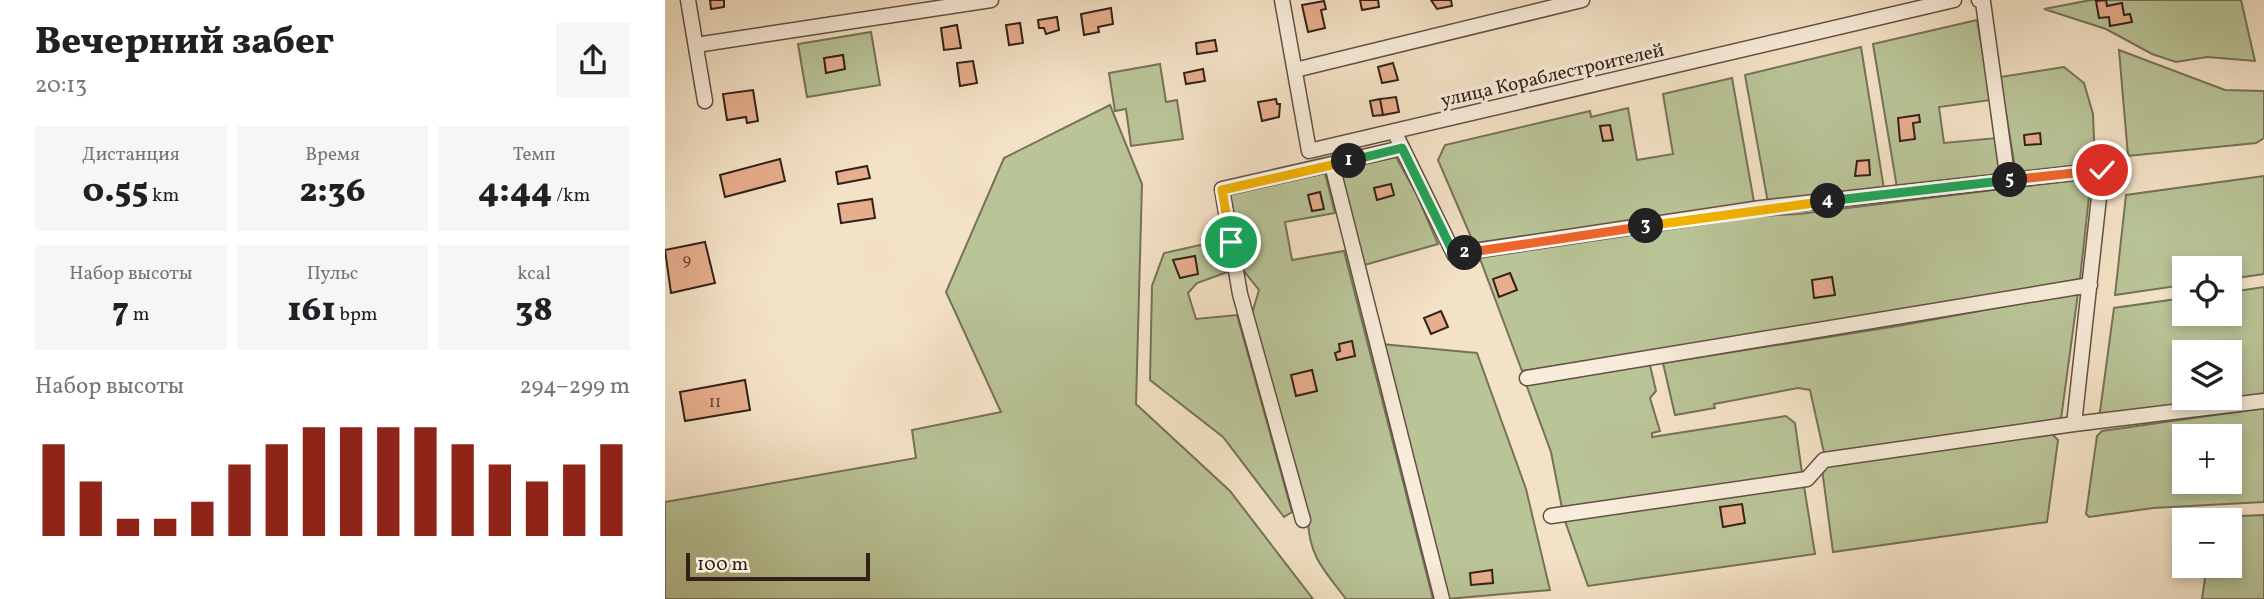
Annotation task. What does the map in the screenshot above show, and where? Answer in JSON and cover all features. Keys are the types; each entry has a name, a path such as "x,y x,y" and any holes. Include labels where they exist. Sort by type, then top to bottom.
{"street":[{"path":"688,0 705,101"},
{"path":"696,45 991,0"},
{"name":"улица Кораблестроителей","path":"1282,0 1309,151 1954,0"},
{"path":"1295,69 1582,0"},
{"path":"1979,0 1983,2 2006,167"},
{"path":"1394,131 1454,254 1761,208 2102,170 2074,424"},
{"path":"1303,520 1240,294 1222,190 1402,148"},
{"path":"1332,165 1442,599"},
{"path":"1527,378 2090,285"},
{"path":"1551,516 1807,479 1824,460 2074,424 2264,401"}],"green space":[{"path":"2091,0 2241,0 2255,61 2207,57 2176,62 2152,54 2106,29 2044,9"},
{"path":"1977,20 1991,100 1939,107 1944,143 1997,138 2003,175 1897,188 1873,44"},
{"path":"871,32 880,85 807,97 798,44"},
{"path":"1861,47 1884,189 1768,203 1745,75"},
{"path":"2119,50 2225,90 2264,91 2264,138 2256,143 2128,156"},
{"path":"1160,64 1166,102 1177,100 1183,139 1131,146 1126,109 1115,111 1109,73"},
{"path":"2064,67 2084,83 2093,114 2095,164 2016,174 2000,77"},
{"path":"1732,78 1754,202 1474,244 1438,160 1445,145 1590,111 1591,117 1628,108 1637,160 1673,154 1663,94"},
{"path":"1110,105 1142,184 1136,404 1230,491 1313,599 665,599 665,502 916,458 912,430 1001,412 946,292 1004,158"},
{"path":"1396,157 1417,195 1438,244 1361,266 1337,170"},
{"path":"1325,173 1335,213 1285,222 1292,260 1344,251 1433,599 1346,599 1325,571 1311,544 1308,520 1251,317 1259,290 1243,270 1227,195"},
{"path":"2264,176 2264,274 2242,277 2242,256 2172,256 2172,287 2115,295 2126,195"},
{"path":"2091,178 2080,279 1923,308 1522,371 1479,256 1742,217 1799,214"},
{"path":"1223,240 1230,271 1197,283 1188,293 1196,319 1237,315 1292,512 1284,517 1223,437 1150,380 1152,286 1164,253"},
{"path":"2264,287 2264,395 2242,398 2242,340 2172,340 2172,408 2099,419 2114,308 2172,300 2172,326 2242,326 2242,290"},
{"path":"2078,293 2061,419 1824,453 1810,390 1798,388 1714,404 1715,408 1675,415 1663,363 1898,326"},
{"path":"1381,344 1477,353 1526,489 1550,590 1447,599"},
{"path":"1650,365 1656,391 1650,398 1660,431 1652,433 1652,437 1786,416 1795,423 1802,473 1562,508 1551,452 1526,384"},
{"path":"2264,408 2264,502 2153,508 2089,517 2086,514 2097,436 2102,431"},
{"path":"2051,433 2058,440 2047,522 1833,552 1822,469 1825,465"},
{"path":"1804,486 1815,554 1588,586 1565,521"},
{"path":"2264,515 2264,599 2202,599 2205,578 2242,578 2242,516"}],"building":[{"path":"710,0 724,0 724,7 711,9"},
{"path":"1360,0 1378,0 1379,7 1362,10"},
{"path":"1431,0 1451,0 1452,6 1437,9"},
{"path":"2106,0 2107,6 2122,3 2124,15 2130,14 2132,22 2110,26 2109,17 2099,18 2096,1"},
{"path":"1324,1 1326,9 1321,10 1325,28 1308,32 1302,5"},
{"path":"1111,8 1113,24 1098,27 1099,32 1084,35 1081,14"},
{"path":"1057,17 1059,30 1046,34 1044,28 1039,28 1038,20"},
{"path":"1020,23 1023,43 1009,45 1006,25"},
{"path":"957,25 961,48 944,50 941,28"},
{"path":"1215,40 1217,51 1197,54 1196,43"},
{"path":"843,55 845,69 826,73 824,58"},
{"path":"973,61 977,83 960,86 957,63"},
{"path":"1393,63 1398,80 1382,83 1378,67"},
{"path":"1203,69 1205,81 1186,84 1184,73"},
{"path":"753,90 758,121 747,123 746,117 727,120 723,94"},
{"path":"1396,97 1399,112 1383,115 1380,99"},
{"path":"1276,99 1277,104 1280,104 1279,117 1262,121 1258,102"},
{"path":"1380,99 1383,115 1373,116 1370,101"},
{"path":"1919,115 1920,122 1913,123 1915,139 1900,141 1898,118"},
{"path":"1610,125 1613,140 1603,141 1600,126"},
{"path":"2040,133 2041,144 2025,145 2024,135"},
{"path":"780,159 785,181 725,197 720,175"},
{"path":"1869,160 1870,175 1855,176 1857,161"},
{"path":"867,166 870,178 838,184 836,172"},
{"path":"1391,184 1394,195 1377,200 1374,188"},
{"path":"1320,192 1324,209 1312,211 1308,195"},
{"path":"872,199 875,218 841,223 838,204"},
{"path":"705,242 715,283 671,293 665,250"},
{"path":"1195,256 1198,274 1180,278 1173,260"},
{"path":"1510,273 1517,290 1499,297 1493,279"},
{"path":"1832,277 1835,295 1814,298 1812,280"},
{"path":"1441,311 1448,327 1431,334 1424,318"},
{"path":"1352,341 1355,356 1337,360 1335,353 1340,351 1339,344"},
{"path":"1312,370 1317,391 1296,396 1291,375"},
{"path":"745,380 750,410 685,421 680,392"},
{"path":"1742,504 1745,523 1723,527 1720,507"},
{"path":"1492,570 1493,583 1471,585 1470,573"}],"route":[{"path":"1231,242 1222,190 1402,148 1454,254 1761,208 2102,170"}]}
